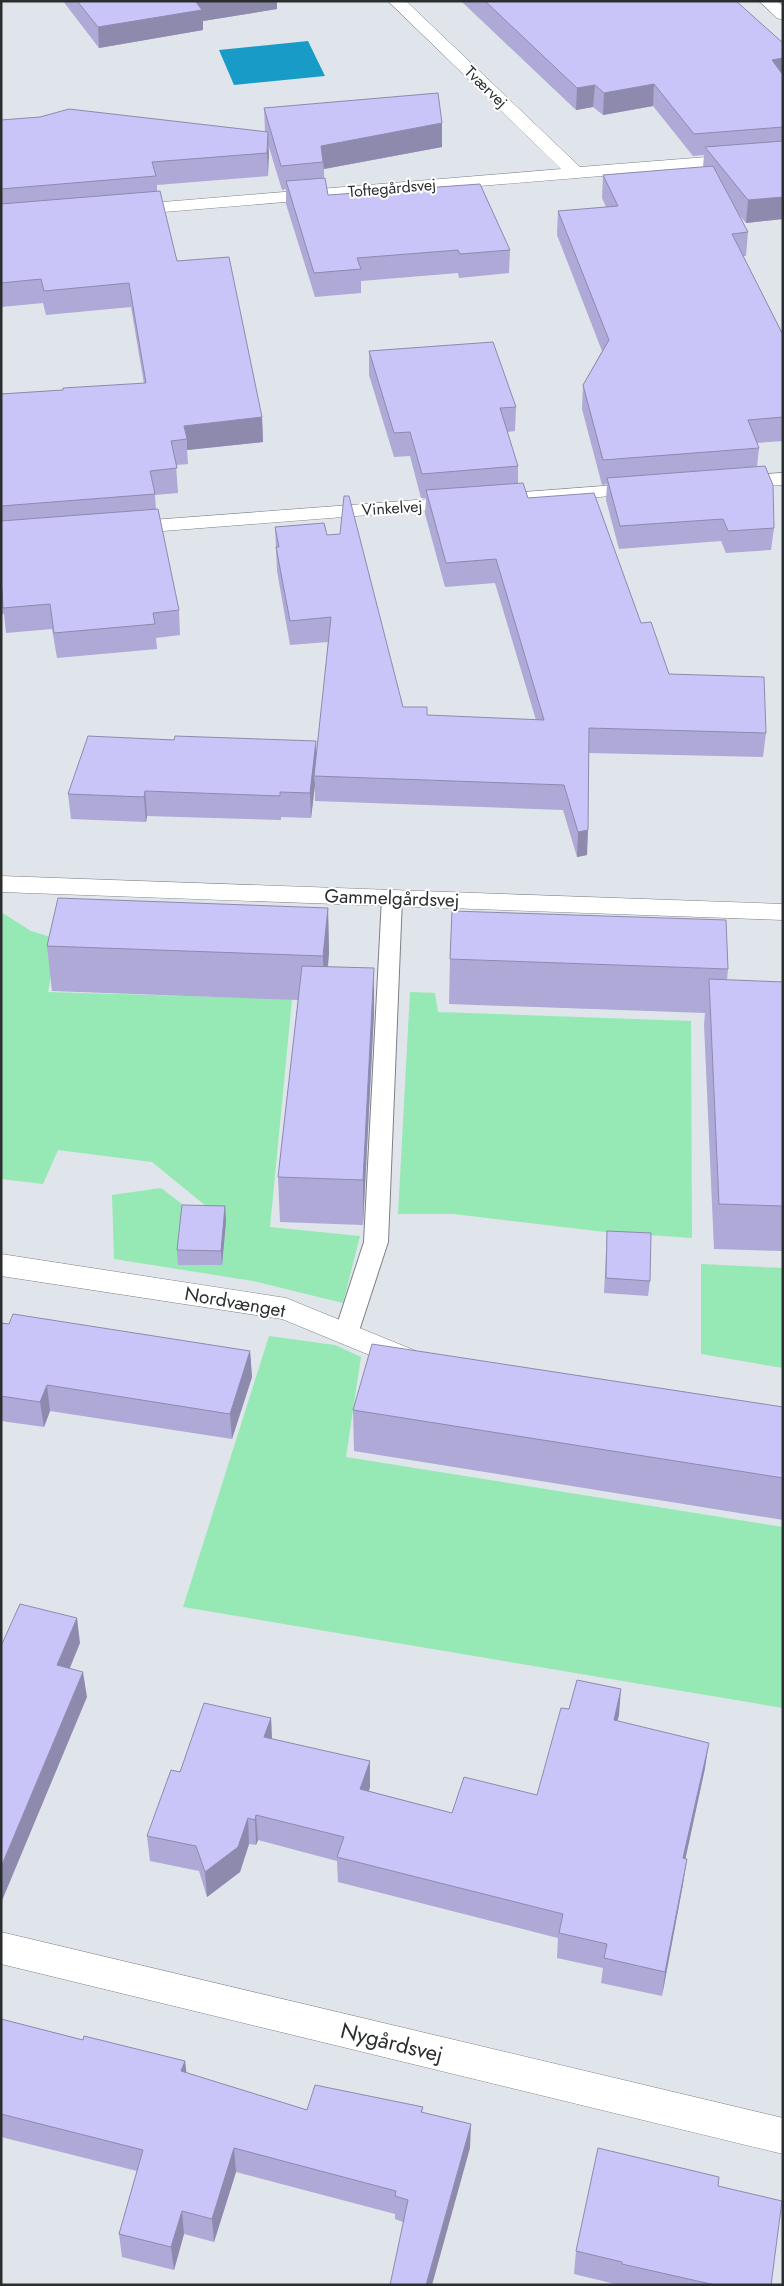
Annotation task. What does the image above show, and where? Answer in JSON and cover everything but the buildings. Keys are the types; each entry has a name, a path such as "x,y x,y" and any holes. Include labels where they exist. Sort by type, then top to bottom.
{"street":[{"name":"Tværvej","path":"396,1 576,173"},
{"path":"767,1 783,15"},
{"name":"Toftegårdsvej","path":"110,211 783,156"},
{"path":"710,484 783,478"},
{"name":"Vinkelvej","path":"108,530 661,488"},
{"name":"Gammelgårdsvej","path":"1,884 783,912"},
{"name":"Nordvænget","path":"1,1265 286,1309 432,1370"},
{"name":"Nygårdsvej","path":"1,1948 783,2136"}],"lane":[{"path":"346,1334 376,1242 392,898"}],"green space":[{"path":"1,912 31,931 51,937 57,944 48,992 292,999 270,1227 360,1236 343,1303 253,1281 114,1259 112,1195 161,1188 190,1210 206,1206 152,1162 58,1150 43,1184 1,1179"},
{"path":"410,992 435,993 438,1012 691,1021 692,1238 605,1232 453,1214 398,1214"},
{"path":"701,1264 783,1268 783,1368 701,1354"},
{"path":"269,1336 335,1345 361,1357 346,1457 783,1527 783,1708 183,1607"}],"water":[{"path":"308,41 325,76 234,85 219,50"}]}
